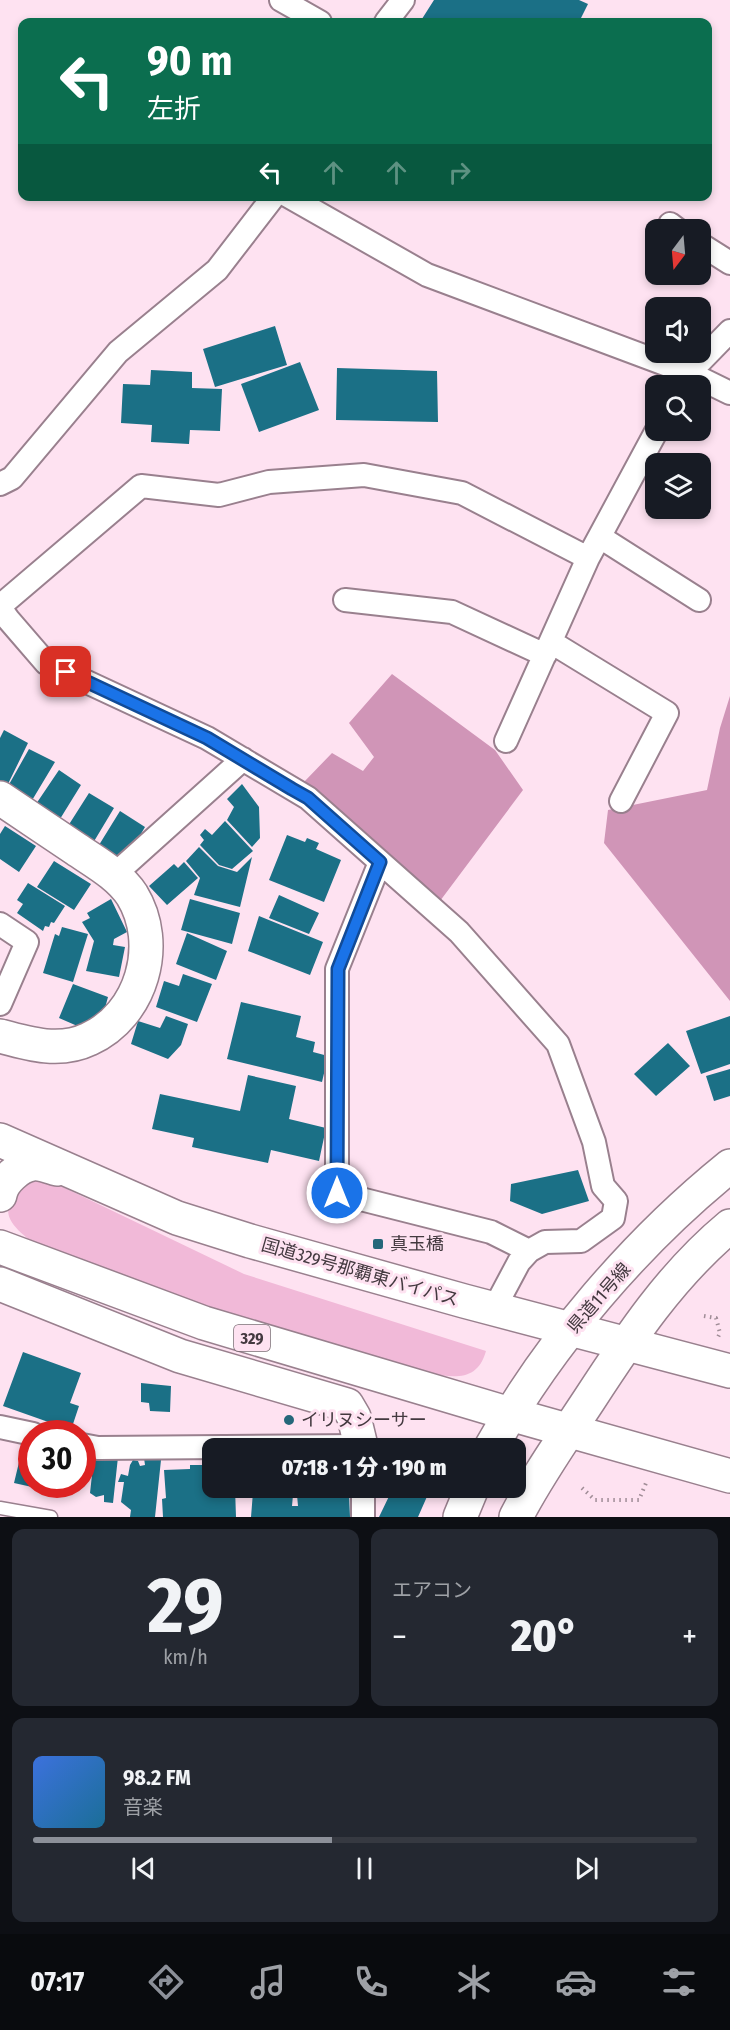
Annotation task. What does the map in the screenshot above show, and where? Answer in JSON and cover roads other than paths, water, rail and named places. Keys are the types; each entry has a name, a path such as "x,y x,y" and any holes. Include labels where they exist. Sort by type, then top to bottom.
{"main road":[{"path":"0,798 114,875 130,893 142,913 146,960 129,1006 112,1023 89,1039 65,1046 39,1047 0,1036"},
{"name":"国道329号那覇東バイパス","path":"0,1140 177,1218 250,1241 494,1309 730,1371"},
{"path":"0,1195 13,1173 34,1164 75,1173"},
{"name":"県道11号線","path":"496,1438 510,1414 571,1329 604,1288 679,1211 730,1166"},
{"path":"0,1216 4,1231 31,1260"},
{"path":"516,1517 568,1431 655,1302 680,1272 730,1226"},
{"name":"329","path":"0,1247 204,1323 568,1431 730,1476"},
{"path":"0,1284 180,1356 347,1405 354,1417 359,1438"},
{"path":"460,1517 468,1498"}],"street":[{"path":"282,0 313,18"},
{"path":"0,484 12,478 118,352 217,270 270,201"},
{"path":"297,201 427,275 675,375"},
{"path":"711,251 730,263"},
{"path":"689,375 730,331"},
{"path":"711,387 730,393"},
{"path":"506,741 588,558 651,441"},
{"path":"494,1309 519,1262 528,1251 545,1242 581,1241 613,1218 616,1201 603,1186 594,1142 558,1044 459,932 308,798 207,738 46,663 8,619 0,606 141,486 219,495 269,482 364,475 462,493 588,558"},
{"path":"600,537 699,600"},
{"path":"345,600 452,612 548,648 667,713 621,801"},
{"path":"114,875 243,759"},
{"path":"380,862 338,969 337,1193 491,1232 528,1251"},
{"path":"0,924 27,942 0,1004"},
{"path":"0,1427 18,1431"},
{"path":"96,1448 202,1449"},
{"path":"363,1498 363,1517"}],"lane":[{"path":"0,1508 51,1517"}],"place":[{"name":"真玉橋","path":"378,1244"},
{"name":"イリヌシーサー","path":"289,1420"}]}
